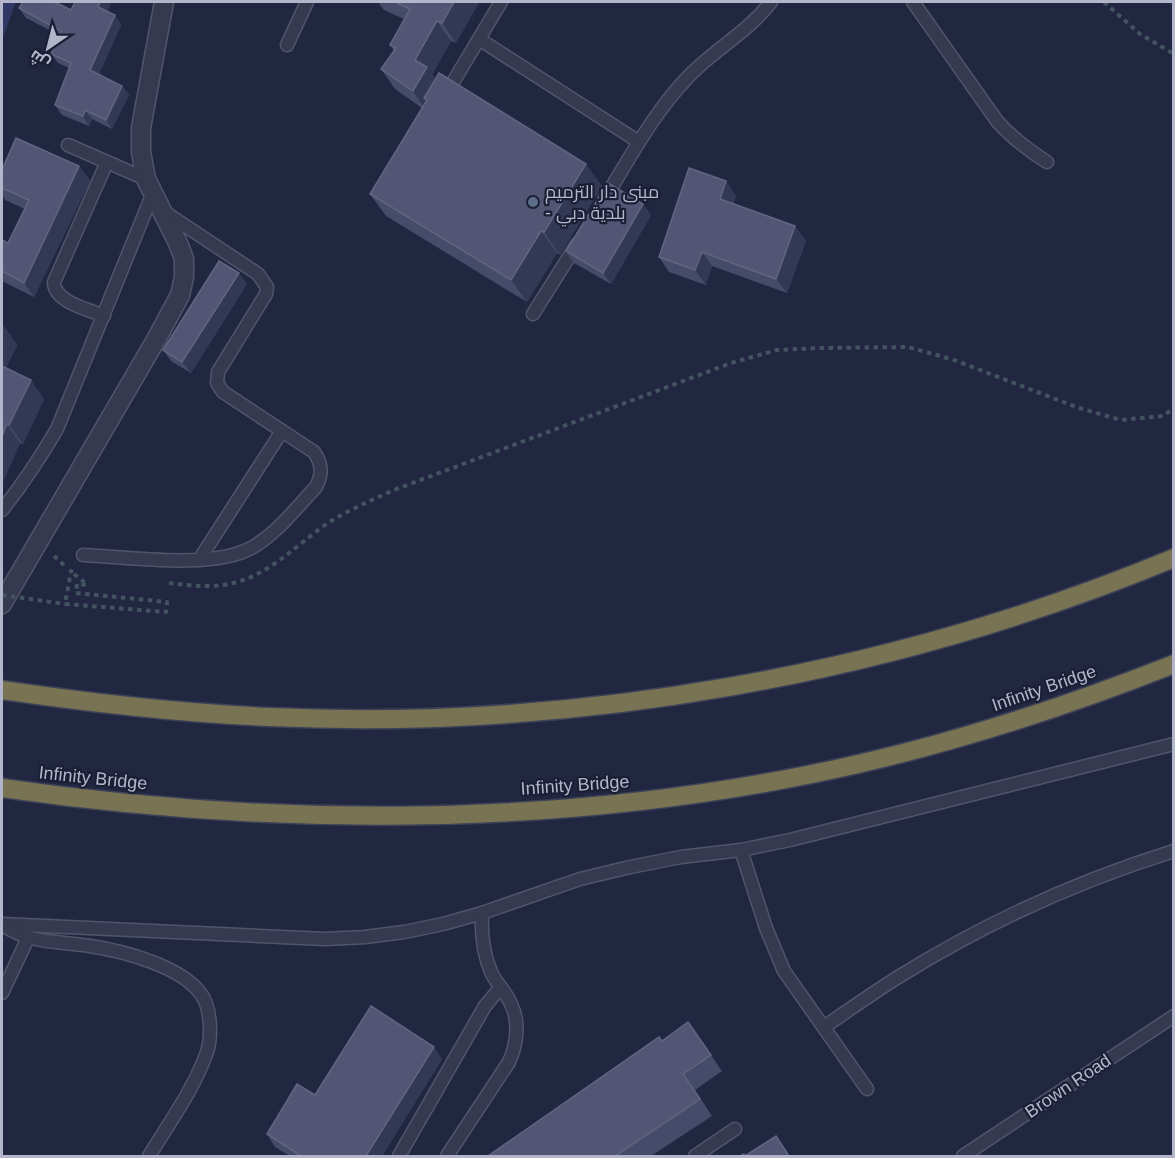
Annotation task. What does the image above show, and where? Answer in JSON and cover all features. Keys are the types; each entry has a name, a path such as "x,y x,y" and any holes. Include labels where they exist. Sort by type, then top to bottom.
{"highway":[{"path":"2,690 90,703 170,711 364,719 444,717 547,710 638,700 728,687 818,669 950,635 1081,594 1171,559"},
{"name":"Infinity Bridge","path":"2,788 156,806 252,813 445,814 542,810 638,802 786,779 891,756 984,731 1055,708 1173,664"}],"street":[{"path":"2,604 180,295 184,277 184,259 153,194 141,152 141,128 164,2"}],"lane":[{"path":"287,45 307,2"},
{"path":"440,105 501,2"},
{"path":"596,213 672,93 692,73 752,25 771,2"},
{"path":"914,2 997,121 1010,136 1047,162"},
{"path":"479,39 639,142"},
{"path":"68,145 107,162 153,194 264,280 267,287 266,294 218,372 217,383 222,392 314,452 320,460 322,469 316,487 276,530 250,549 216,559 199,560 83,555"},
{"path":"104,316 59,296 54,282 107,162"},
{"path":"2,510 26,478 57,429 153,194"},
{"path":"533,314 583,233"},
{"path":"199,560 282,430"},
{"path":"2,924 325,939 404,932 482,913 580,879 681,857 741,850 842,828 1173,744"},
{"path":"741,850 776,955 784,971 867,1089"},
{"path":"824,1027 900,976 967,938 1065,890 1128,865 1173,851"},
{"path":"447,1156 503,1072 514,1051 517,1035 516,1018 511,1003 491,972 485,954 481,932 482,913"},
{"path":"2,924 28,938 92,946 138,957 178,974 202,995 210,1021 207,1050 195,1080 149,1156"},
{"path":"2,993 28,938"},
{"path":"399,1156 485,1006 500,988"},
{"name":"Brown Road","path":"963,1156 1173,1016"},
{"path":"695,1156 735,1129"}],"path":[{"path":"1104,2 1140,34 1173,54"},
{"path":"160,582 219,586 243,580 266,569 332,521 394,490 731,363 777,350 908,347 954,360 1079,408 1121,420 1163,416 1173,408"},
{"path":"65,604 71,572 82,573"},
{"path":"2,595 65,604 166,612 167,602 76,593 77,584 88,585"}],"water":[{"path":"2,2 16,2 2,40"}],"building":[{"path":"23,2 55,2 71,10 75,2 100,2 98,7 115,15 90,70 122,86 106,120 85,110 83,116 55,105 71,63 51,54 61,31 19,8"},
{"path":"395,2 454,2 442,23 437,21 415,60 427,67 413,91 381,69 396,48 390,45 410,9"},
{"path":"439,73 586,164 511,280 370,194 427,100 424,98"},
{"path":"16,138 79,166 24,283 2,271 2,240 8,243 29,200 2,188 2,170"},
{"path":"689,168 726,181 720,199 795,226 776,279 702,252 695,270 659,257"},
{"path":"608,183 643,204 603,273 566,251"},
{"path":"219,261 239,273 182,362 163,350"},
{"path":"2,366 31,380 2,436"},
{"path":"371,1006 434,1047 366,1156 301,1156 267,1134 297,1084 315,1095"},
{"path":"688,1022 711,1055 683,1074 700,1099 615,1156 488,1156 659,1037 662,1041"},
{"path":"776,1136 789,1156 745,1156"}],"place":[{"name":"مبنى دار الترميم - بلدية دبي","path":"533,202"}]}
